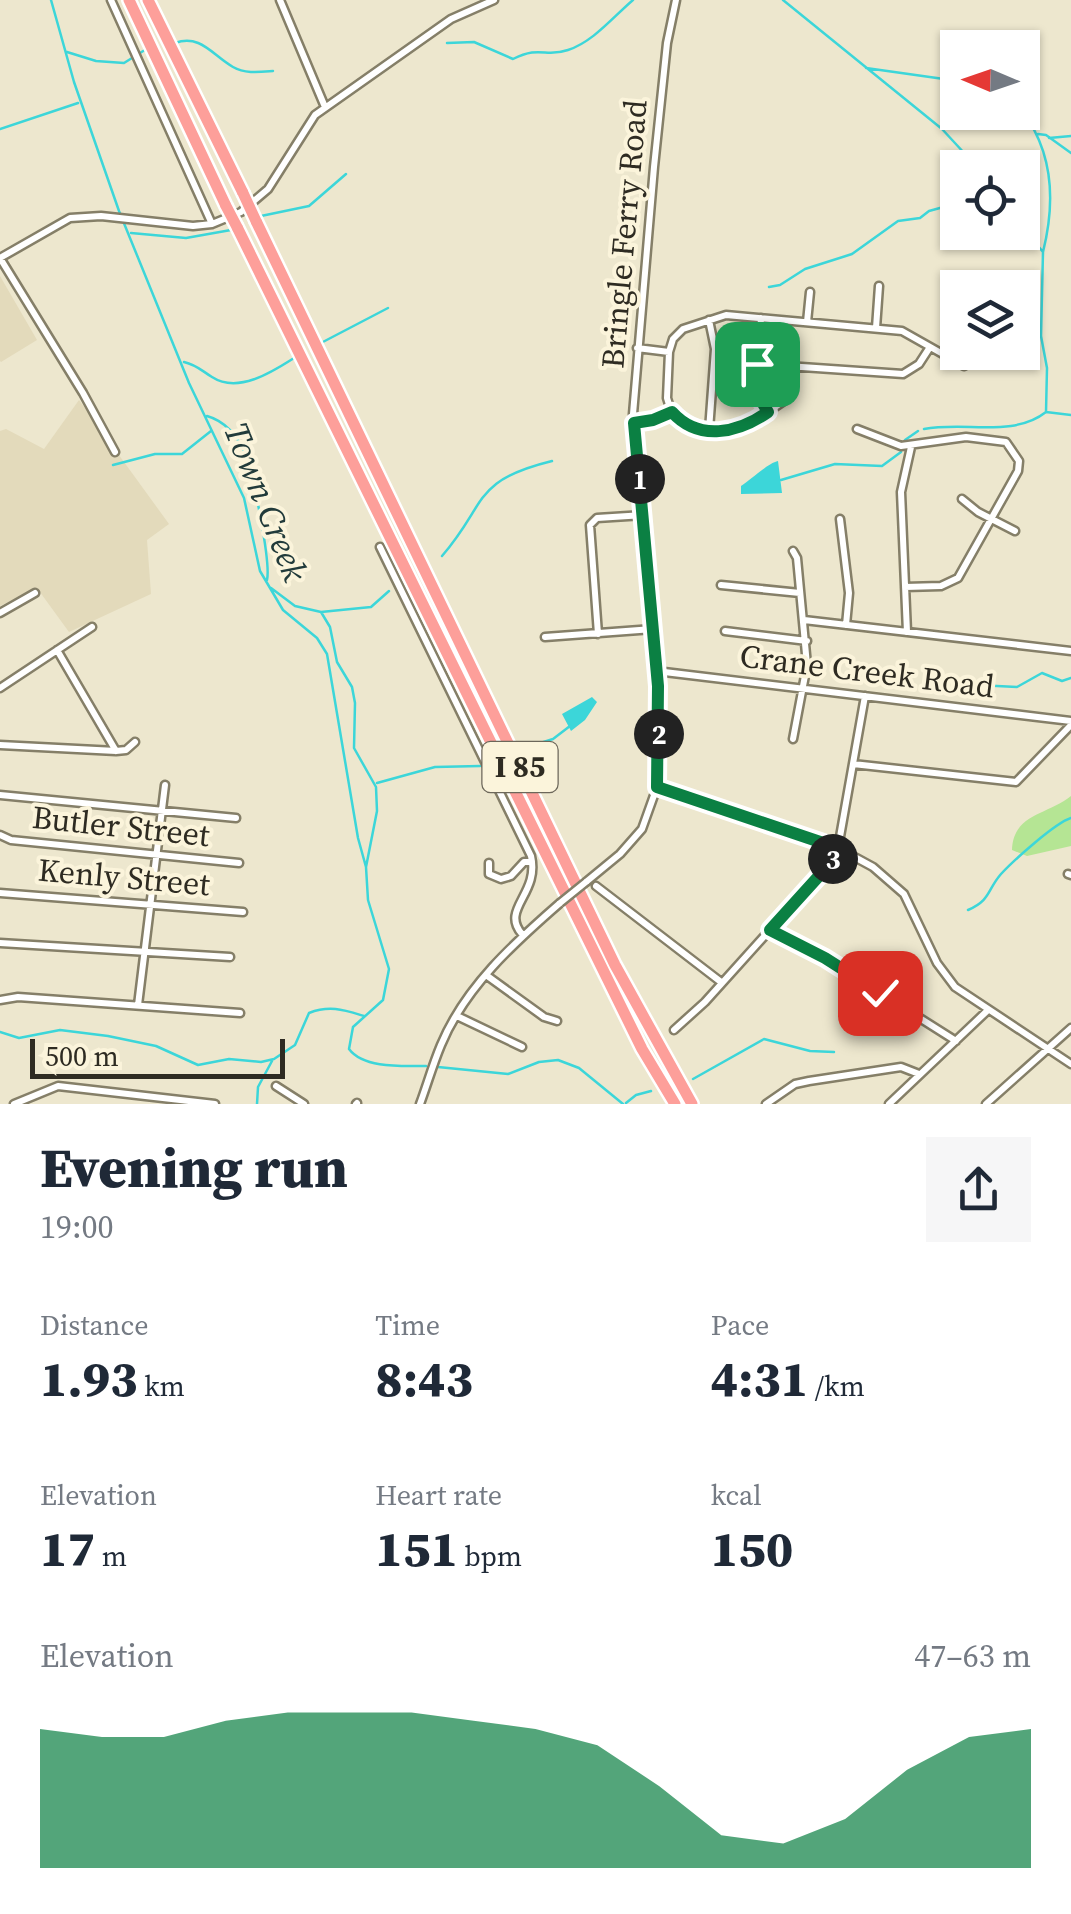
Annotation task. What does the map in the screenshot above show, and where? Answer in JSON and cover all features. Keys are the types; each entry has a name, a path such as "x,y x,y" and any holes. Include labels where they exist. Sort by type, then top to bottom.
{"highway":[{"name":"I 85","path":"129,0 226,206 642,1049 675,1104"},
{"name":"I 85","path":"148,0 615,964 692,1104"}],"street":[{"path":"111,0 215,223"},
{"path":"280,0 324,107"},
{"path":"115,452 83,392 0,258 70,218 122,217 193,226 215,223 257,201 308,122 324,107 450,19 494,0"},
{"name":"Bringle Ferry Road","path":"420,1104 440,1045 486,975 522,934 620,854 642,829 657,787 656,671 634,423 637,348 665,62 676,0"},
{"path":"876,328 879,286"},
{"path":"807,322 810,292"},
{"path":"795,367 793,386 784,401 732,432 684,425 672,412 667,398 668,352 674,339 683,329 726,315 902,331 940,353"},
{"path":"762,318 756,392 768,412"},
{"path":"709,320 716,350 709,430"},
{"path":"757,364 903,374 919,364 930,347"},
{"path":"637,348 668,352"},
{"path":"634,423 672,412"},
{"path":"857,429 891,444 911,446 966,437 1006,442 1016,454 1018,471 958,578 940,586 905,586"},
{"path":"906,632 901,492 911,446"},
{"path":"962,499 1015,531"},
{"path":"598,634 591,522 597,518 644,515"},
{"path":"840,519 849,593 846,625"},
{"path":"380,547 532,862 533,880 514,917 514,926 522,934"},
{"path":"793,550 807,641 803,690 793,738"},
{"path":"721,585 800,593"},
{"path":"0,613 34,593"},
{"path":"804,620 1071,651"},
{"path":"0,688 92,627"},
{"path":"545,637 653,629"},
{"path":"725,632 807,641"},
{"path":"57,650 116,751"},
{"name":"Crane Creek Road","path":"656,671 1071,723"},
{"path":"674,1030 828,866 838,848 865,696"},
{"path":"853,764 1016,782 1071,723"},
{"path":"0,745 116,751 126,750 135,742"},
{"path":"138,1005 165,786"},
{"path":"657,787 858,858 901,890 945,976 987,1011 1071,1064"},
{"path":"0,795 236,818"},
{"name":"Butler Street","path":"0,834 11,840 239,863"},
{"path":"490,863 489,874 502,880 524,862 532,862"},
{"path":"596,886 722,982"},
{"name":"Kenly Street","path":"0,893 243,912"},
{"path":"770,930 825,958 956,1041"},
{"path":"0,943 230,958"},
{"path":"486,975 557,1021"},
{"path":"0,1000 18,997 240,1013"},
{"path":"889,1104 987,1011"},
{"path":"457,1016 522,1047"},
{"path":"986,1104 1071,1028"},
{"path":"766,1104 795,1084 809,1080 901,1067 919,1074"},
{"path":"14,1104 58,1086 215,1104"},
{"path":"276,1086 304,1104"},
{"path":"42,1092 47,1104"}],"shaded area":[{"path":"0,276 37,340 1,362 0,361"},
{"path":"79,400 169,524 147,540 151,594 69,632 37,588 0,606 0,431 6,429 44,449"}],"green space":[{"path":"1071,796 1071,846 1027,856 1012,850 1018,829 1025,822"}],"water":[{"path":"778,461 782,493 741,494 741,486"},
{"path":"592,697 597,702 585,720 571,731 562,714"}],"waterway":[{"name":"Town Creek","path":"51,0 74,82 119,211 189,383 244,498 260,571 283,610 317,638 327,654 366,867 368,900 389,969 383,1000 353,1027 349,1049 374,1063 426,1066"},
{"path":"447,43 474,42 513,59 530,53 560,52 586,41 633,0"},
{"path":"783,0 942,129 961,150"},
{"path":"175,43 199,43 242,71 273,71"},
{"path":"67,52 96,61 124,63 148,48"},
{"path":"866,68 940,78"},
{"path":"0,129 78,103"},
{"path":"1034,130 1049,179 1049,216 1043,252"},
{"path":"1038,134 1046,135 1071,153"},
{"path":"1049,138 1071,136"},
{"path":"261,216 309,206 346,174"},
{"path":"769,287 780,285 805,269 852,254 898,221 920,218 940,208"},
{"path":"131,233 186,238 231,230"},
{"path":"1040,248 1046,412 1071,415"},
{"path":"319,344 388,308"},
{"path":"184,362 222,382 233,383 254,379 294,358"},
{"path":"924,429 1004,427 1033,420 1046,412"},
{"path":"207,416 230,430 245,454 260,517 267,580"},
{"path":"113,465 155,454 182,454 211,431"},
{"path":"905,440 918,431"},
{"path":"781,480 835,464 882,466 901,452"},
{"path":"442,556 494,486 507,477 552,461"},
{"path":"271,588 295,606 321,612 371,607 389,591"},
{"path":"321,612 330,627 337,662 352,687 354,748 376,787 377,811 366,867"},
{"path":"977,685 1017,687 1042,673 1062,681 1071,678"},
{"path":"531,746 553,739 570,726"},
{"path":"377,783 435,767 480,766"},
{"path":"968,910 985,898 1001,874 1024,852 1071,818"},
{"path":"0,1032 19,1038 60,1030 108,1036 156,1046 198,1065 229,1059 274,1059 295,1045 309,1013 337,1009 364,1016"},
{"path":"693,1079 764,1039 810,1051 834,1052"},
{"name":"Town Creek","path":"438,1067 508,1074 539,1062 558,1060 579,1068 623,1104"},
{"path":"257,1104 258,1087 272,1061"},
{"path":"626,1103 651,1091"}],"route":[{"path":"757,364 756,392 768,412 747,426 732,432 698,429 684,425 672,412 634,423 658,686 657,787 838,848 833,860 770,930 825,958 880,993"}]}
